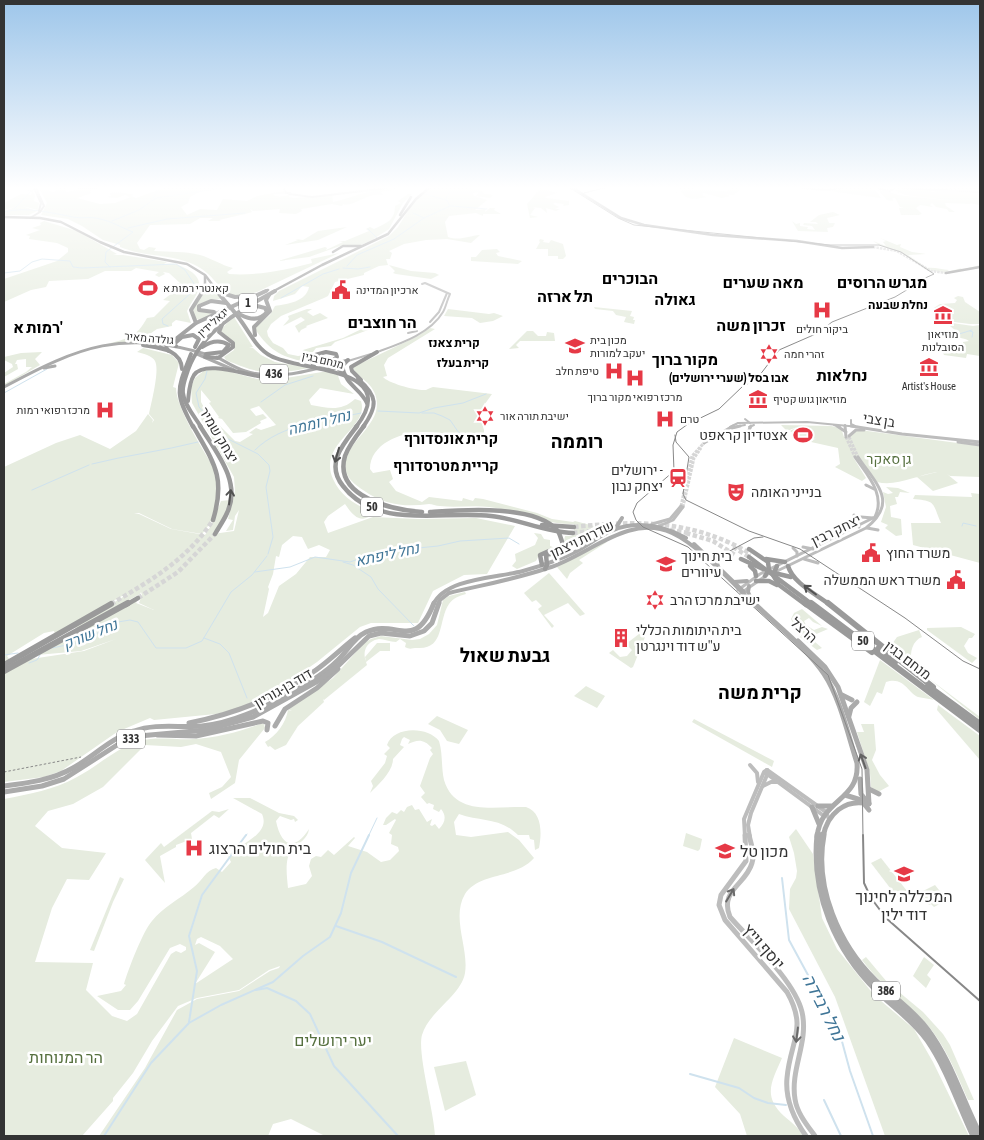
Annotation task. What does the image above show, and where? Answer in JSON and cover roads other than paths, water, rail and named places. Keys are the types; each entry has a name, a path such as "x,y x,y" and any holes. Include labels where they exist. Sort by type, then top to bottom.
{"highway":[{"name":"יגאל ידין","path":"196,350 210,331 240,308 372,241"},
{"name":"יגאל ידין","path":"196,350 217,328 251,303 322,265 375,241"},
{"path":"309,272 377,241"},
{"path":"786,241 843,248 872,246 849,247 815,241"},
{"name":"מנחם בגין","path":"102,242 136,256 181,263 204,274 229,305 242,316 264,347 272,354 349,376 364,383"},
{"path":"350,251 352,247 344,247 337,251 344,246 364,245"},
{"path":"830,249 837,247"},
{"name":"מנחם בגין","path":"120,250 192,265 206,273 229,305"},
{"path":"196,350 222,325 275,289 356,250"},
{"path":"946,274 980,267"},
{"path":"196,323 191,314 192,308 206,285 204,274"},
{"path":"222,293 231,297 244,297 275,289"},
{"path":"229,305 220,301 211,301 202,304 198,309 202,312 210,313 275,289"},
{"path":"255,335 254,327 270,311 266,298 275,289"},
{"path":"143,345 168,346 196,323 229,305"},
{"path":"242,316 260,318 267,311 263,307 257,306 243,310"},
{"name":"מנחם בגין","path":"242,316 266,353 282,360 349,376 359,384 367,395 369,407 365,416"},
{"path":"206,355 218,358 231,350 234,345 219,332 222,325"},
{"path":"176,346 174,344 180,338 194,336 199,339 188,374 186,390 197,422"},
{"path":"196,350 209,342 225,342 229,345 223,352 206,355"},
{"path":"161,344 168,346"},
{"name":"יצחק שמיר","path":"168,346 178,355 182,362 179,384 180,401 214,463 221,486 219,505 213,520"},
{"name":"1","path":"179,384 186,364 196,350"},
{"name":"יצחק שמיר","path":"196,350 188,368 183,389 186,403 220,459 230,480 232,495 228,512 215,534"},
{"path":"314,366 311,359 315,355 324,352 336,354 336,360 326,367"},
{"path":"364,383 352,371 351,367 377,352"},
{"path":"224,361 225,354"},
{"path":"342,374 342,366 346,361"},
{"path":"188,400 189,388 193,377 200,370 207,367 220,367 248,376 265,377"},
{"path":"326,367 338,368 346,382 364,396 367,404 365,416"},
{"name":"50","path":"364,383 371,393 373,409 370,420 346,454 343,467 346,478 359,493 374,502 395,509 427,512 487,513 546,526 574,527"},
{"name":"50","path":"365,416 340,446 335,461 336,472 340,482 354,497 376,508 401,514 489,516 555,532 573,533"},
{"path":"427,512 493,510 544,520 554,525 563,542 559,551 546,555 545,566"},
{"path":"489,516 559,537 561,542 559,547 543,553 540,558 545,566"},
{"name":"מנחם בגין","path":"764,558 750,553 978,725"},
{"path":"735,555 754,570 785,574 796,579"},
{"path":"764,558 769,565 775,582"},
{"path":"764,558 775,582 978,725"},
{"path":"740,559 755,567 771,572 790,573 873,638 978,725"},
{"path":"4,671 138,598"},
{"path":"4,665 111,604"}],"main road":[{"path":"425,284 454,296"},
{"path":"441,291 450,289"},
{"name":"גולדה מאיר","path":"168,346 196,350 245,374 265,377 293,375 377,352 404,341 427,327 442,312 448,295"},
{"name":"גולדה מאיר","path":"346,361 382,348 417,331 438,314 448,295"},
{"path":"433,319 432,316 438,314"},
{"path":"408,333 417,331"},
{"name":"גולדה מאיר","path":"58,359 103,345 161,344"},
{"name":"גולדה מאיר","path":"4,388 58,359 79,352 103,346 143,345"},
{"name":"גולדה מאיר","path":"168,346 196,350"},
{"name":"גולדה מאיר","path":"218,358 244,371 265,374 288,373 326,367"},
{"path":"58,359 58,365 42,368 44,361 58,359"},
{"path":"745,419 755,424"},
{"path":"851,420 852,424 858,427"},
{"path":"836,425 847,421"},
{"name":"בן צבי","path":"705,444 736,426 745,424 836,425 980,443"},
{"path":"749,430 749,427 755,424"},
{"path":"836,425 842,428 848,437"},
{"path":"846,432 847,426"},
{"path":"847,426 848,437"},
{"name":"בן צבי","path":"847,426 864,430 980,443"},
{"path":"848,437 856,430 864,430"},
{"path":"857,457 874,481 877,490 868,478 857,457"},
{"path":"868,478 865,484 877,490"},
{"path":"874,481 883,485 877,490"},
{"name":"יצחק רבין","path":"740,590 799,558 866,528 875,520 879,507 877,490"},
{"path":"682,506 678,516 668,523 661,527 652,526 668,520 682,506"},
{"path":"854,515 859,522 859,527"},
{"path":"861,517 875,520 878,529 866,528"},
{"path":"615,529 622,518"},
{"name":"יצחק רבין","path":"817,550 875,520"},
{"path":"668,523 668,527 672,530"},
{"name":"שדרות ויצמן","path":"545,566 615,529 652,526"},
{"name":"שדרות ויצמן","path":"545,566 580,554 618,533 652,526"},
{"name":"הרצל","path":"661,527 672,530 691,542 740,590 826,667 841,694 867,770 868,806"},
{"name":"הרצל","path":"644,528 661,530 685,540 795,642 828,680 858,772 861,794 868,806"},
{"path":"802,547 817,550 819,558"},
{"path":"794,548 798,552 799,558 818,563"},
{"path":"534,568 540,558"},
{"path":"719,558 717,564 719,568"},
{"path":"175,726 238,712 307,676 353,639 369,630 384,629 407,632 415,630 428,621 435,600 442,591 545,566"},
{"name":"דוד בן-גוריון","path":"4,792 42,786 64,779 117,745 146,734 216,728 247,720 318,681 373,634 380,633 405,637 424,631 432,622 440,600 449,593 545,566"},
{"path":"732,581 748,584 748,592 751,599"},
{"name":"דוד בן-גוריון","path":"279,702 326,670 358,638 369,630"},
{"path":"275,726 285,708 324,682 350,653"},
{"path":"841,694 854,701 850,709 849,720"},
{"name":"דוד בן-גוריון","path":"4,786 43,780 58,775 73,768 114,740 129,733 147,728 215,724 265,709"},
{"path":"146,734 196,736 228,731 263,721 268,723 267,730"},
{"path":"750,765 757,773 760,786"},
{"path":"760,786 766,772"},
{"path":"766,772 815,807 828,807 834,804"},
{"path":"766,772 826,816"},
{"name":"386","path":"858,772 857,783 834,804 819,825 819,878 826,914 836,937 847,955 867,981 911,1020 928,1041 974,1136"},
{"path":"760,786 771,782 778,782"},
{"name":"יוסף וייץ","path":"760,786 743,824 747,855 746,862 721,895 720,909 728,924 794,1003 798,1030 788,1070 786,1087 794,1116 806,1136"},
{"name":"יוסף וייץ","path":"760,786 749,821 752,859 750,866 728,897 726,909 730,917 791,988 799,1002 804,1018 804,1033 794,1074 793,1089 800,1114 815,1136"},
{"path":"869,788 878,794"},
{"path":"844,795 853,796 868,806"},
{"name":"386","path":"868,806 857,801 845,803 826,816 823,830 822,861 827,899 838,930 847,947 864,970 912,1014 928,1032 945,1061 980,1136"},
{"path":"815,807 819,825"}],"waterway":[{"path":"110,267 105,262 106,252 121,241"},
{"path":"347,266 357,255 389,241"},
{"name":"נחל שורק","path":"4,273 20,271 32,262 42,259 70,261 73,267 110,267"},
{"name":"נחל שורק","path":"110,267 176,264 185,270 195,285 192,292 162,319 163,324 168,326"},
{"path":"343,268 358,269 370,267"},
{"path":"281,298 323,274 339,269"},
{"path":"956,335 972,330"},
{"path":"970,331 973,332 972,337"},
{"path":"4,393 47,369"},
{"name":"נחל רוממה","path":"207,371 205,379 196,393 199,407 224,437 258,454 269,465 270,471 266,487 273,537 268,554"},
{"path":"261,402 285,385 313,376"},
{"name":"נחל רוממה","path":"378,411 419,413 434,408 463,403 486,394"},
{"name":"נחל רוממה","path":"255,450 278,434 305,424 361,413"},
{"path":"422,413 434,413 442,416 450,420 459,433 475,438"},
{"path":"92,464 198,442"},
{"path":"32,490 89,465"},
{"path":"962,526 963,523 976,526"},
{"name":"נחל ליפתא","path":"255,572 290,567 315,557 350,562 378,552 438,546 460,541 509,538 519,544"},
{"name":"נחל שורק","path":"52,648 81,642 118,622 130,620 138,622 156,648 186,648 202,641 231,592 252,575 267,556"},
{"path":"343,562 353,565 371,577 378,589 414,626"},
{"path":"204,638 220,644 229,653 247,698"},
{"name":"נחל שורק","path":"4,655 18,653"},
{"path":"29,663 37,660 40,655"},
{"path":"368,837 377,818"},
{"path":"189,1022 197,971 189,936 202,895 246,835"},
{"path":"104,1136 151,1063 189,1023 221,1005 273,982 303,956 330,937 341,913 351,873 369,835"},
{"name":"נחל רבידה","path":"782,878 789,940 840,1034 850,1071 873,1136"},
{"path":"336,926 382,942 456,977"},
{"path":"256,990 267,988 296,1001 310,1014 334,1066 398,1136"},
{"path":"690,1074 739,1088 754,1098 768,1103 786,1105"},
{"path":"824,1100 841,1136"}],"tunnel":[{"path":"873,247 897,251 931,271 946,273"},
{"path":"846,437 855,457"},
{"path":"849,437 858,457"},
{"path":"681,506 692,456 704,443"},
{"path":"683,507 694,458 701,448"},
{"path":"111,604 154,578 180,558 203,534 213,520"},
{"path":"574,527 621,523 666,525 708,534 751,554"},
{"path":"573,533 617,528"},
{"path":"670,530 689,533"},
{"path":"686,533 713,541 735,555"},
{"path":"138,598 178,572 215,534"},
{"path":"733,547 749,557"}],"tram line":[{"path":"675,437 677,432 688,424 719,409 743,386 756,380 779,350 818,333 832,322 895,297 910,288 912,284 934,274 901,252 879,245 830,245 793,241"},
{"path":"675,437 676,442 689,457 683,494 686,500 749,531 800,549 905,618 963,661 980,669"},
{"path":"675,437 673,445 674,471 637,503 633,512 636,520 643,527 688,547 701,559"},
{"path":"701,559 707,561 713,560 754,538 763,537"},
{"path":"701,559 828,675 862,769 863,837"},
{"path":"863,835 864,883 871,898 886,918 980,1001"}],"railway":[{"path":"4,772 81,757"}],"place":[{"name":"קאנטרי רמות א","path":"148,288"},
{"name":"ארכיון המדינה","path":"341,290"},
{"name":"ביקור חולים","path":"822,310"},
{"name":"מוזיאון הסובלנות","path":"943,315"},
{"name":"מכון בית יעקב למורות","path":"575,346"},
{"name":"זהרי חמה","path":"769,354"},
{"name":"Artist's House","path":"929,367"},
{"name":"טיפת חלב","path":"614,371"},
{"name":"מרכז רפואי מקור ברוך","path":"635,378"},
{"name":"מוזיאון גוש קטיף","path":"758,399"},
{"name":"מרכז רפואי רמות","path":"105,410"},
{"name":"ישיבת תורה אור","path":"485,416"},
{"name":"טרם","path":"665,419"},
{"name":"אצטדיון קראפט","path":"803,435"},
{"name":"ירושלים - יצחק נבון","path":"678,478"},
{"name":"בנייני האומה","path":"736,492"},
{"name":"משרד החוץ","path":"871,553"},
{"name":"בית חינוך עיוורים","path":"666,564"},
{"name":"משרד ראש הממשלה","path":"956,580"},
{"name":"ישיבת מרכז הרב","path":"655,600"},
{"name":"בית היתומות הכללי ע\"ש דוד וינגרטן","path":"621,638"},
{"name":"בית חולים הרצוג","path":"194,848"},
{"name":"מכון טל","path":"725,851"},
{"name":"המכללה לחינוך דוד ילין","path":"904,874"}],"district":[{"name":"הבוכרים","path":"630,278"},
{"name":"מאה שערים","path":"763,282"},
{"name":"מגרש הרוסים","path":"882,282"},
{"name":"תל ארזה","path":"565,296"},
{"name":"גאולה","path":"675,299"},
{"name":"נחלת שבעה","path":"898,305"},
{"name":"הר חוצבים","path":"382,322"},
{"name":"זכרון משה","path":"751,325"},
{"name":"רמות א'","path":"38,327"},
{"name":"קרית צאנז","path":"454,343"},
{"name":"מקור ברוך","path":"685,359"},
{"name":"קרית בעלז","path":"463,363"},
{"name":"נחלאות","path":"842,375"},
{"name":"אבו בסל (שערי ירושלים)","path":"729,378"},
{"name":"קרית אונסדורף","path":"451,438"},
{"name":"רוממה","path":"577,441"},
{"name":"קריית מטרסדורף","path":"446,465"},
{"name":"גבעת שאול","path":"505,655"},
{"name":"קרית משה","path":"760,692"}],"park label":[{"name":"גן סאקר","path":"889,459"},
{"name":"יער ירושלים","path":"333,1040"},
{"name":"הר המנוחות","path":"66,1057"}]}
